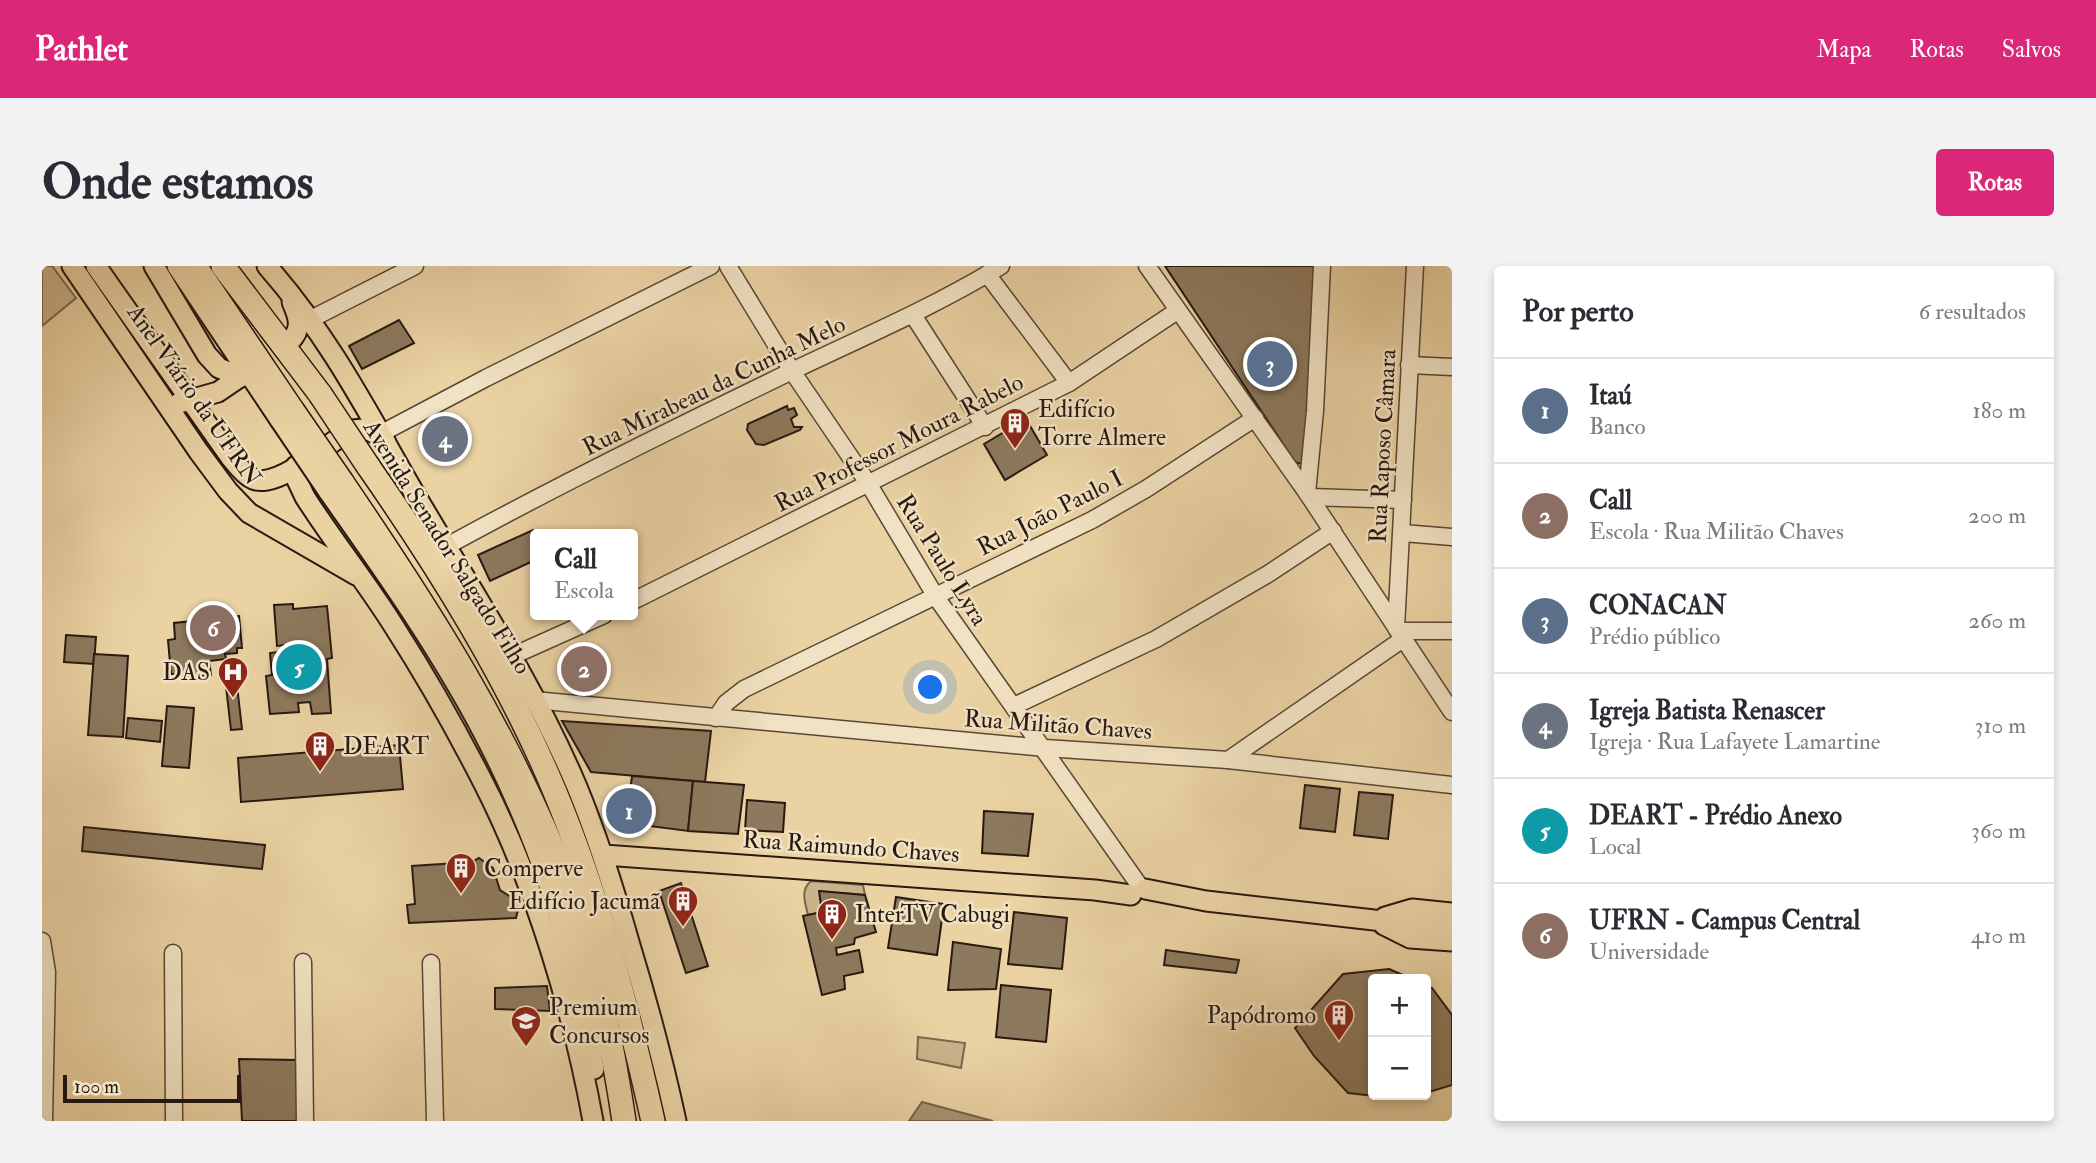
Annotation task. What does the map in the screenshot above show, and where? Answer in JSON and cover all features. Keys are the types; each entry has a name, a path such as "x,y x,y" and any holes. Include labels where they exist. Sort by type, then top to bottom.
{"highway":[{"name":"Avenida Senador Salgado Filho","path":"195,266 286,416 335,487 435,621 477,691 540,818 568,887 603,1008 624,1121"},
{"name":"Avenida Senador Salgado Filho","path":"223,266 320,394 457,605 505,688 554,791 578,851 628,1014 653,1121"}],"main road":[{"name":"Anel Viário da UFRN","path":"72,266 221,481 249,513 363,579"},
{"name":"Anel Viário da UFRN","path":"96,266 230,458 247,475 255,480 271,480 298,465"},
{"path":"154,266 207,355 219,368 242,376 218,392 168,406"},
{"name":"Avenida Senador Salgado Filho","path":"177,266 286,416"},
{"name":"Avenida Senador Salgado Filho","path":"267,266 311,319 347,373 534,700 576,786 604,855 644,992 676,1121"},
{"path":"287,289 299,323 297,332 289,342"},
{"path":"384,437 371,430 356,429 348,432 298,465 296,478 305,497 395,627 462,742 507,834 557,972 583,1070 593,1121"},
{"name":"Avenida Senador Salgado Filho","path":"335,487 483,732 530,833 571,957 585,1012 602,1121"},
{"name":"Rua Raimundo Chaves","path":"604,855 1093,890 1136,887 1164,891 1189,899 1452,927"},
{"path":"1093,890 1115,908"},
{"name":"Rua Raimundo Chaves","path":"1374,920 1412,909 1452,913"},
{"name":"Rua Raimundo Chaves","path":"1374,920 1410,938 1452,941"}],"street":[{"path":"311,319 415,266"},
{"path":"384,437 486,378 710,266"},
{"name":"Rua Paulo Lyra","path":"728,266 792,372 868,483 936,597 1045,748 1136,887"},
{"path":"1147,266 1309,495 1452,712"},
{"path":"1309,495 1322,266"},
{"name":"Rua Raposo Câmara","path":"1399,633 1415,266"},
{"path":"994,270 1069,383"},
{"name":"Rua Mirabeau da Cunha Melo","path":"447,546 530,500 913,315 994,270"},
{"name":"Rua Professor Moura Rabelo","path":"638,598 1069,383 1177,312"},
{"path":"913,315 985,427"},
{"path":"1409,365 1452,367"},
{"name":"Rua João Paulo I","path":"716,718 726,704 744,689 1092,520 1146,489 1255,418"},
{"path":"1309,495 1403,500"},
{"path":"1014,706 1156,639 1268,574 1333,531"},
{"path":"1402,533 1452,537"},
{"path":"510,657 593,620"},
{"path":"1228,760 1399,633 1452,631"},
{"name":"Rua Militão Chaves","path":"534,700 1045,748 1228,760 1452,785"},
{"path":"43,946 47,972 44,1121"},
{"path":"173,953 174,1121"},
{"path":"303,962 305,1121"},
{"path":"431,963 435,1121"}],"shaded area":[{"path":"42,266 52,266 76,298 42,326"},
{"path":"811,881 863,885 865,895 820,891 822,912 808,915 804,892"},
{"path":"918,1037 965,1043 961,1068 917,1059"},
{"path":"922,1102 993,1121 909,1121"}],"building":[{"path":"1165,266 1314,266 1307,466 1295,462"},
{"path":"399,320 414,343 362,369 349,346"},
{"path":"787,406 788,410 794,408 797,415 791,419 794,427 802,427 800,430 764,445 756,444 747,430 748,424"},
{"name":"Edifício Torre Almere","path":"1026,419 1047,455 1005,480 984,444"},
{"path":"530,531 530,562 490,581 478,555"},
{"path":"293,604 293,609 327,606 332,658 327,659 331,713 312,714 310,702 298,703 299,712 270,714 266,676 272,675 270,653 286,651 285,645 277,646 274,605"},
{"path":"239,616 242,648 237,648 237,653 225,654 226,659 209,661 211,675 180,678 179,674 171,674 168,640 175,639 174,623"},
{"path":"66,635 96,637 94,664 64,662"},
{"path":"94,654 128,656 123,737 88,735"},
{"name":"DAS","path":"235,668 242,729 231,730 224,669"},
{"path":"167,706 194,708 189,768 162,766"},
{"path":"128,718 162,721 160,742 126,738"},
{"path":"562,721 711,731 705,782 591,772"},
{"name":"DEART","path":"399,745 403,789 241,802 238,758"},
{"path":"632,776 693,781 688,831 626,823"},
{"path":"693,781 744,785 738,834 688,831"},
{"path":"1305,785 1340,789 1335,832 1300,828"},
{"path":"1359,792 1393,795 1388,839 1354,835"},
{"path":"747,800 785,803 783,832 745,830"},
{"path":"984,811 1033,814 1028,856 982,853"},
{"path":"84,827 265,845 262,869 82,851"},
{"name":"Comperve","path":"479,858 493,868 500,890 514,899 518,910 516,918 409,923 407,905 415,904 412,866 472,862"},
{"name":"Edifício Jacumã","path":"681,883 708,966 686,973 659,891"},
{"name":"InterTV Cabugi","path":"819,891 865,895 876,932 855,938 854,944 836,948 837,955 859,950 863,972 844,976 845,989 822,995 803,916 822,912"},
{"path":"896,897 944,904 937,955 888,948"},
{"path":"1014,912 1067,918 1062,969 1008,964"},
{"path":"953,942 1001,949 996,989 948,990"},
{"path":"1166,950 1239,960 1236,973 1164,965"},
{"name":"Papódromo","path":"1389,969 1400,974 1368,974 1368,1095 1348,1093 1314,1056 1295,1028 1343,974"},
{"path":"1001,985 1051,990 1046,1042 996,1037"},
{"path":"547,986 550,1011 495,1009 495,988"},
{"path":"1431,988 1452,1015 1452,1085 1431,1091"},
{"path":"239,1059 298,1060 298,1121 242,1121"}],"place":[{"name":"CONACAN","path":"1270,364"},
{"name":"Igreja Batista Renascer","path":"445,439"},
{"name":"Edifício Torre Almere","path":"1015,450"},
{"name":"UFRN - Campus Central","path":"213,628"},
{"name":"DEART - Prédio Anexo","path":"299,667"},
{"name":"Call","path":"584,669"},
{"name":"DAS","path":"233,699"},
{"name":"DEART","path":"320,773"},
{"name":"Itaú","path":"629,811"},
{"name":"Comperve","path":"461,895"},
{"name":"Edifício Jacumã","path":"683,928"},
{"name":"InterTV Cabugi","path":"832,941"},
{"name":"Papódromo","path":"1339,1042"},
{"name":"Premium Concursos","path":"526,1048"}]}
